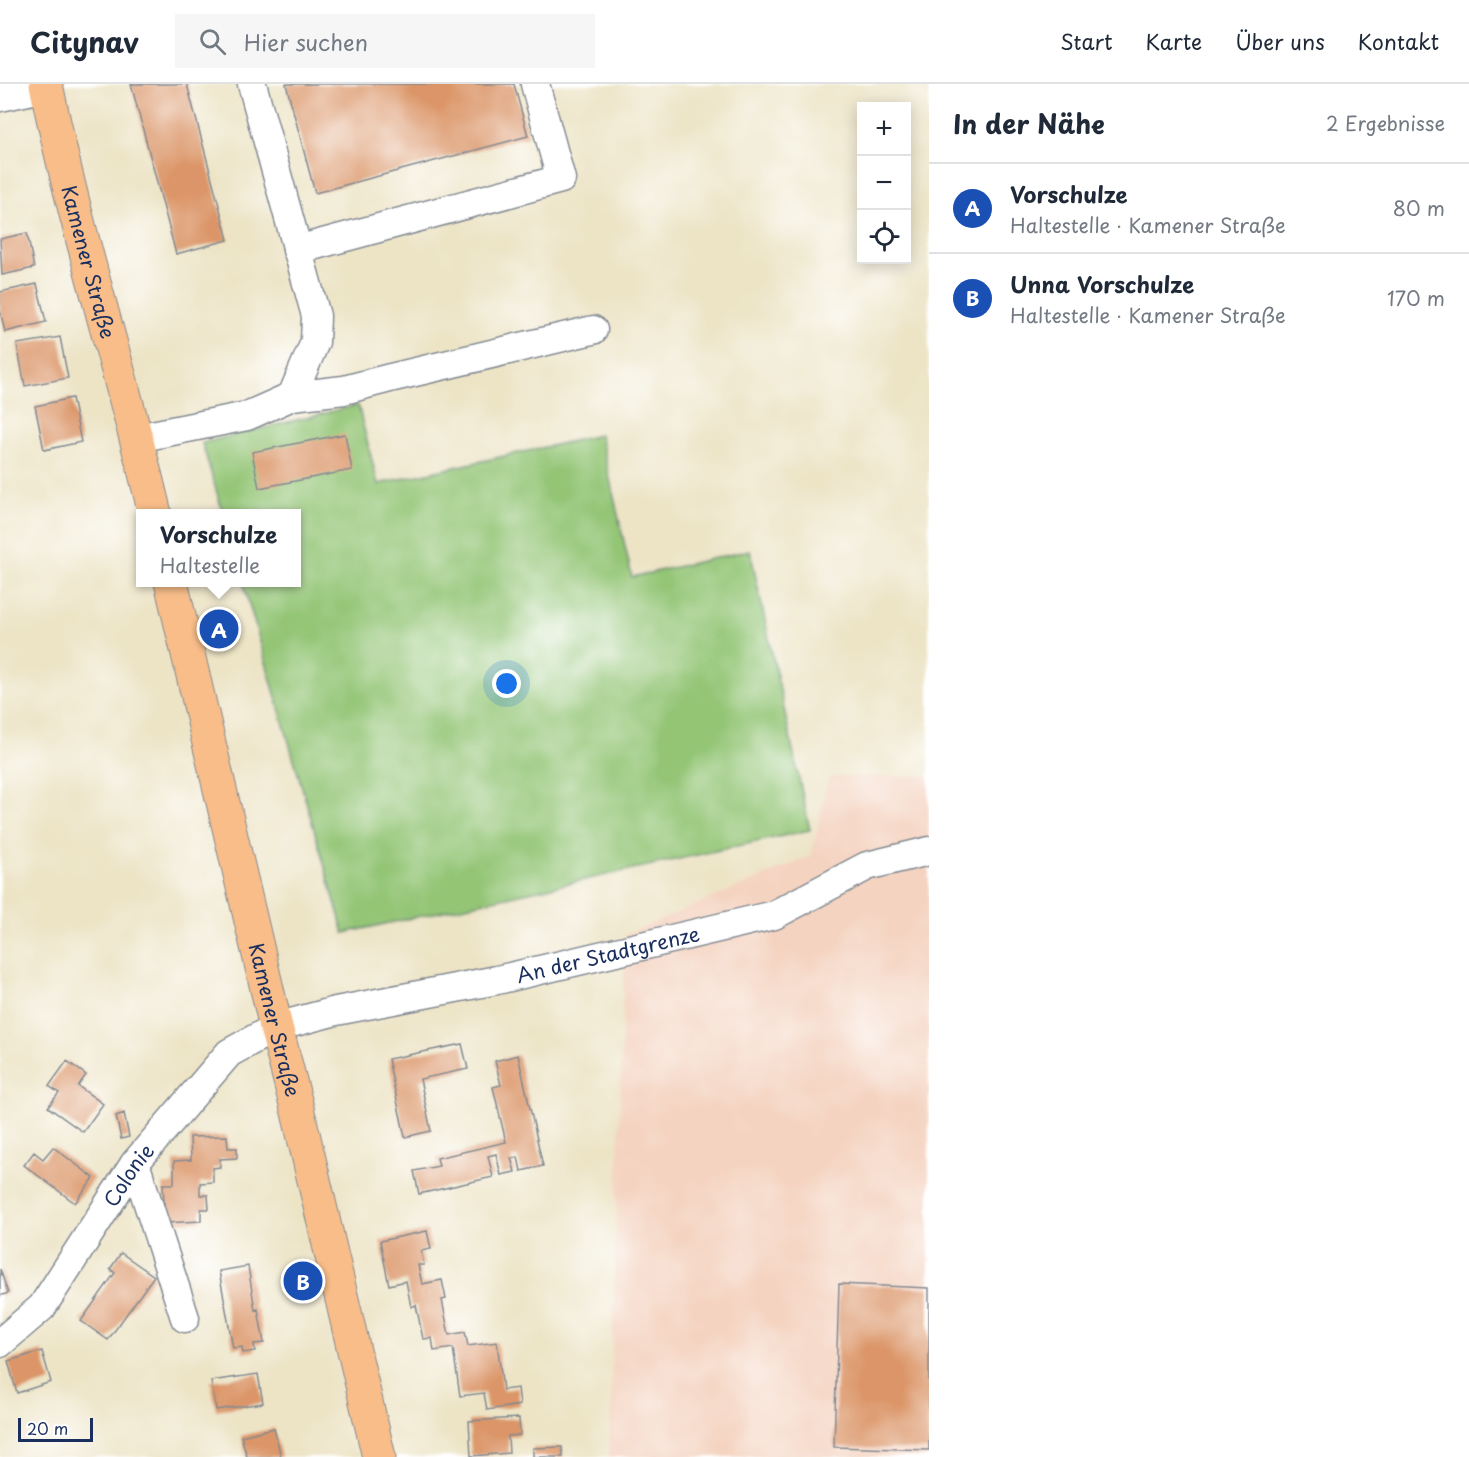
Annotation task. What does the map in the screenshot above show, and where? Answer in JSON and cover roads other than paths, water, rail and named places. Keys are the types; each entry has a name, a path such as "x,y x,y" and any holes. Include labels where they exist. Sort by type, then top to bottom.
{"main road":[{"name":"Kamener Straße","path":"46,85 76,218 137,438 154,509"},
{"name":"Kamener Straße","path":"172,587 379,1457"}],"street":[{"path":"252,84 316,316 315,342 292,396"},
{"path":"297,250 561,179 535,84"},
{"path":"0,97 46,85"},
{"path":"137,438 247,416 292,396 344,390 593,330"},
{"name":"An der Stadtgrenze","path":"276,1027 336,1011 497,980 774,915 867,866 929,851"},
{"name":"Colonie","path":"0,1343 42,1307 135,1163 229,1053 276,1027"},
{"path":"135,1163 185,1318"}],"place":[{"name":"Vorschulze","path":"219,629"},
{"name":"Unna Vorschulze","path":"303,1281"}]}
